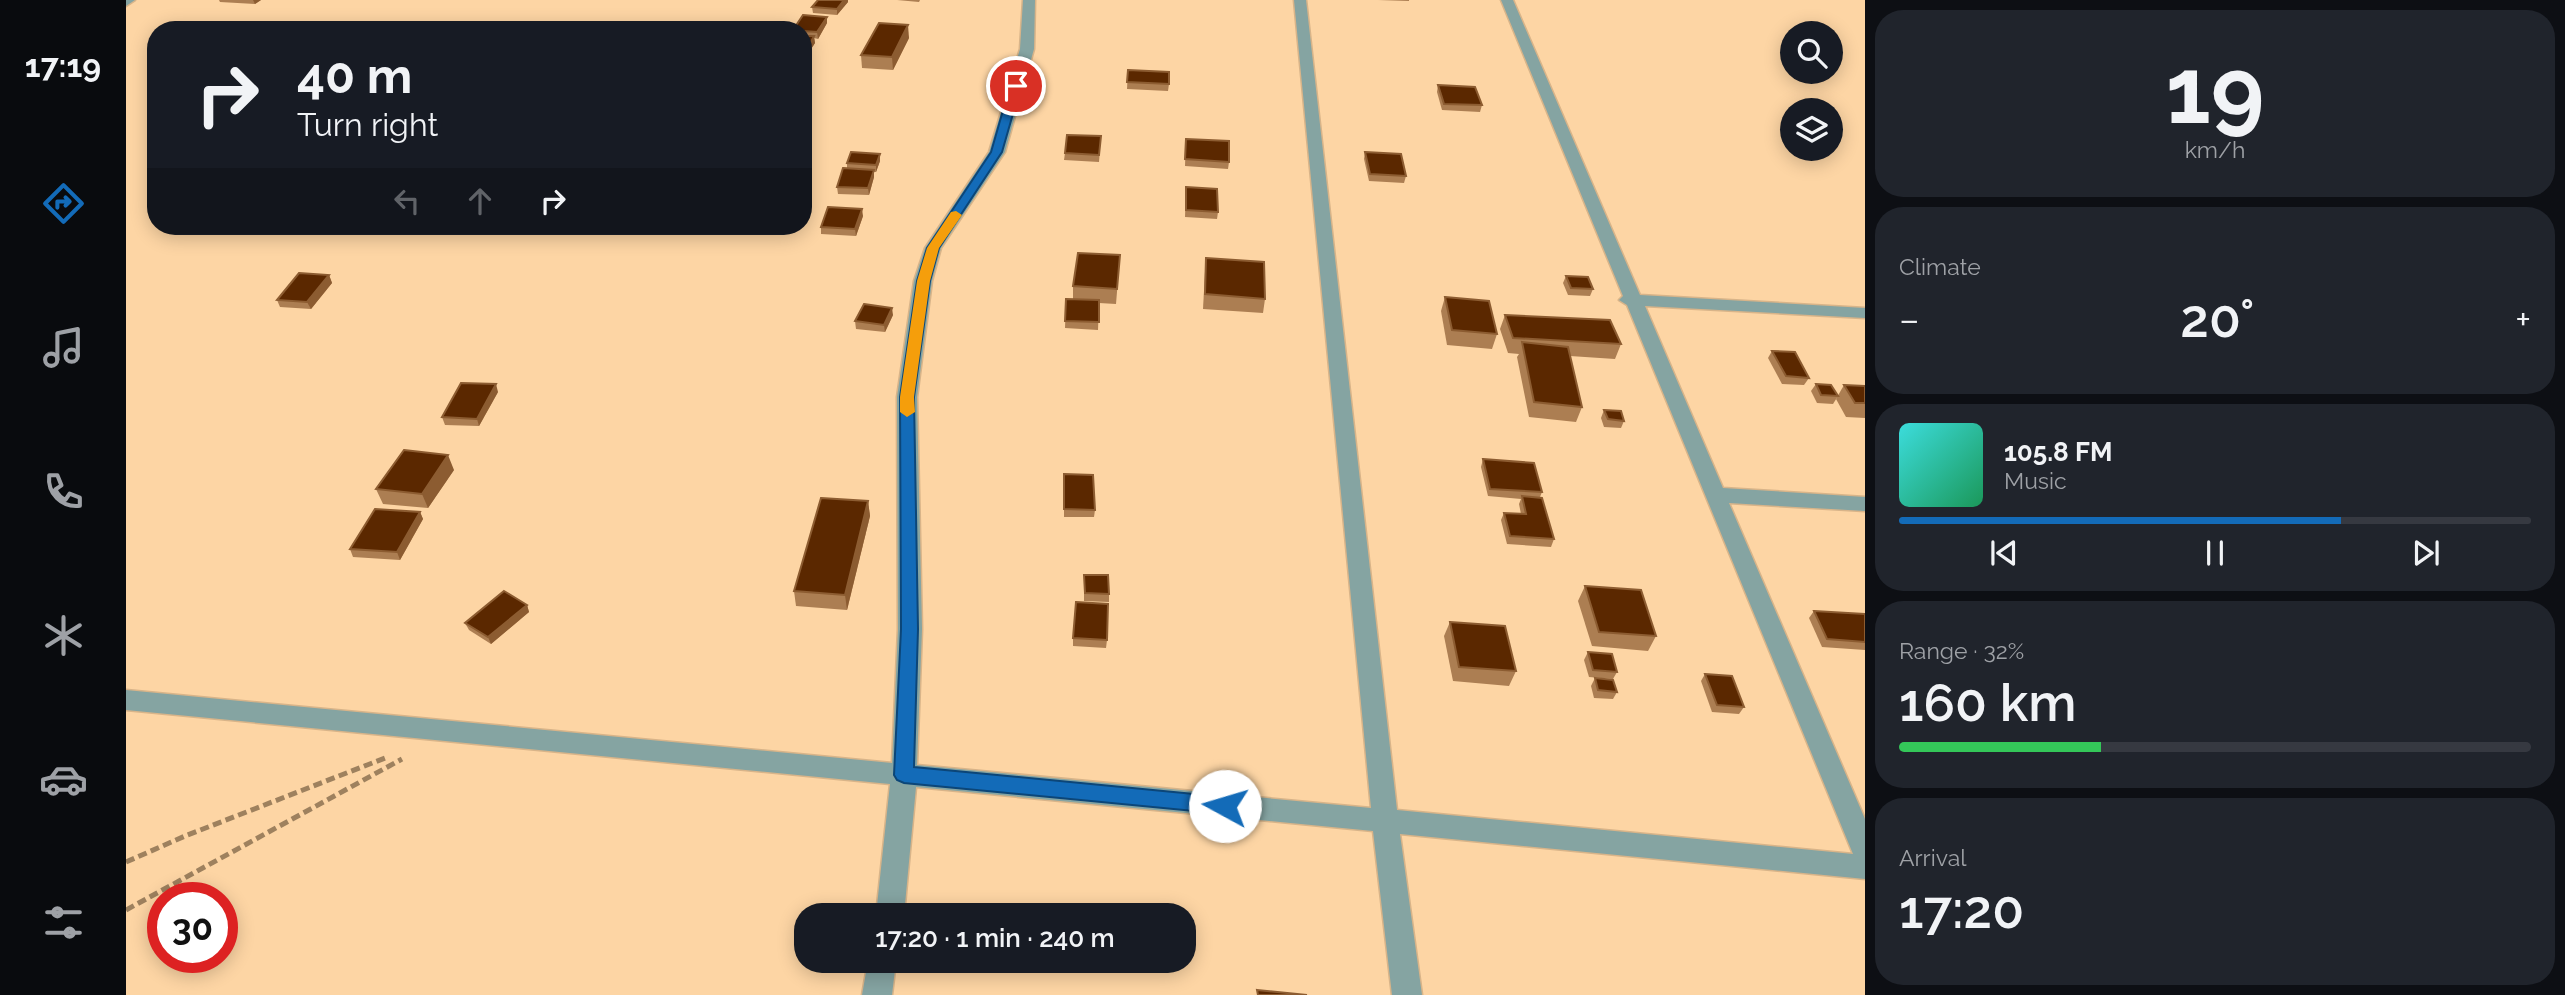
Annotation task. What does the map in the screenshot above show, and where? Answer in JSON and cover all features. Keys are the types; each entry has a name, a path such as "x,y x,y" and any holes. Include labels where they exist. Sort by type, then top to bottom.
{"street":[{"path":"891,903 904,775 910,629 907,397 923,281 933,248 997,152 1027,48 1029,0"},
{"path":"1300,0 1385,821 1407,995"},
{"path":"1507,0 1631,300 1865,850"},
{"path":"1631,300 1865,313"},
{"path":"1716,495 1865,504"},
{"path":"126,700 1865,867"},
{"path":"877,995 880,973"}],"path":[{"path":"126,862 388,756"},
{"path":"126,910 403,758"}],"building":[{"path":"818,0 844,0 837,9 812,7"},
{"path":"803,15 827,17 817,32 812,32 812,21 799,21"},
{"path":"879,23 908,25 892,57 861,55"},
{"path":"1128,70 1169,72 1169,84 1127,82"},
{"path":"1438,85 1475,87 1482,105 1444,104"},
{"path":"1067,135 1101,136 1099,155 1065,153"},
{"path":"1186,139 1229,141 1229,162 1185,159"},
{"path":"851,152 880,154 876,165 847,163"},
{"path":"1365,152 1401,154 1406,176 1370,174"},
{"path":"843,168 874,170 868,188 837,187"},
{"path":"1186,187 1217,189 1218,212 1186,210"},
{"path":"828,207 862,209 855,229 821,227"},
{"path":"1078,253 1120,255 1117,289 1073,286"},
{"path":"1206,258 1264,262 1265,299 1205,294"},
{"path":"299,273 329,275 307,302 277,300"},
{"path":"1566,276 1588,277 1593,289 1571,288"},
{"path":"1445,297 1489,301 1497,334 1452,330"},
{"path":"1066,299 1099,300 1099,322 1065,321"},
{"path":"864,304 892,308 884,325 855,321"},
{"path":"1505,315 1610,320 1621,344 1513,338"},
{"path":"1522,342 1568,347 1582,407 1534,402"},
{"path":"1772,351 1795,352 1809,378 1786,376"},
{"path":"461,383 496,384 477,419 442,417"},
{"path":"1816,384 1831,385 1838,396 1821,395"},
{"path":"1844,385 1865,386 1865,403 1855,403"},
{"path":"1604,410 1621,411 1624,421 1608,419"},
{"path":"404,450 448,455 422,494 376,489"},
{"path":"1483,459 1534,463 1542,492 1490,489"},
{"path":"1064,474 1093,475 1095,510 1064,509"},
{"path":"1522,496 1542,498 1554,539 1510,536 1504,513 1526,514"},
{"path":"821,498 868,501 845,595 794,591"},
{"path":"375,509 420,512 397,552 350,549"},
{"path":"1084,575 1108,575 1109,594 1085,593"},
{"path":"1585,586 1641,590 1656,636 1599,632"},
{"path":"504,591 527,605 488,637 465,623"},
{"path":"1076,602 1108,604 1107,640 1073,638"},
{"path":"1814,611 1865,614 1865,642 1827,639"},
{"path":"1450,622 1505,626 1516,671 1459,667"},
{"path":"1588,652 1612,654 1617,672 1593,670"},
{"path":"1705,674 1732,676 1744,707 1717,705"},
{"path":"1595,678 1613,680 1617,692 1598,690"},
{"path":"1257,990 1307,995 1258,995"}],"slow traffic":[{"path":"907,412 923,281 933,248 956,215"}],"route":[{"path":"1016,86 997,152 933,248 923,281 907,397 910,629 904,775 1225,806"}]}
